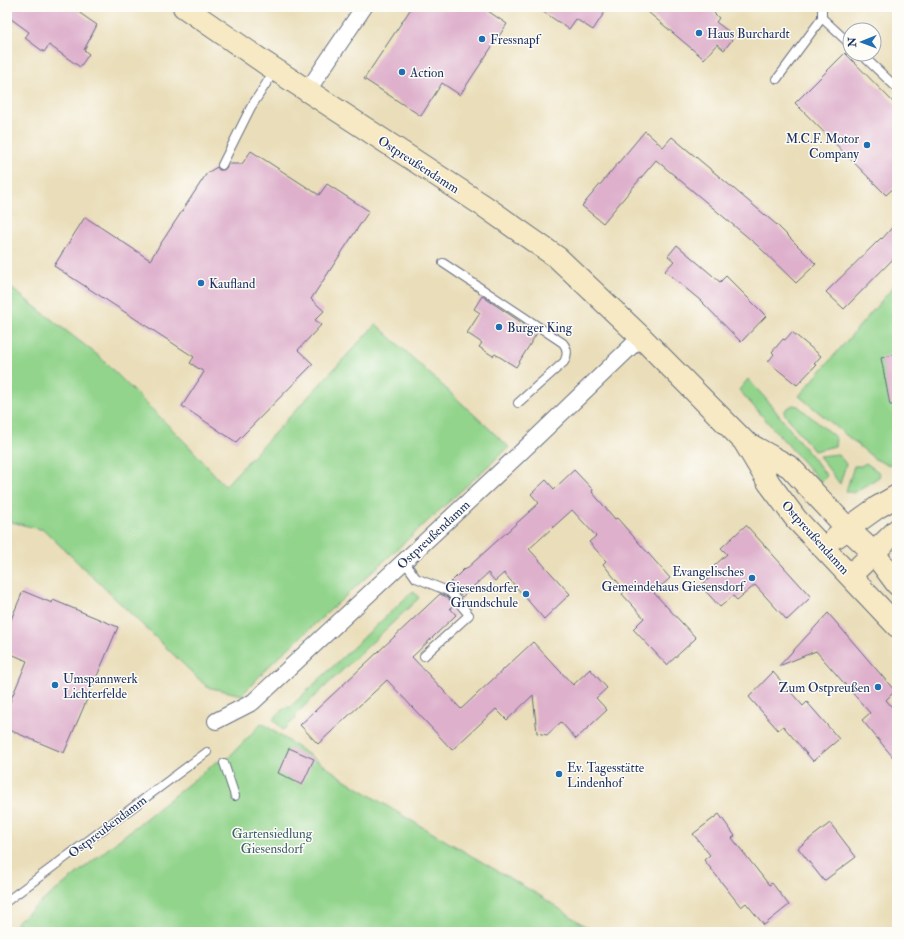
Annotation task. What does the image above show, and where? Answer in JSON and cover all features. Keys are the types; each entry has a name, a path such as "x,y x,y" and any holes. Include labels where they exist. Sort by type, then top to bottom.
{"main road":[{"name":"Ostpreußendamm","path":"184,7 484,206 558,258 641,337 744,441 768,483 796,519 897,626"},
{"name":"Ostpreußendamm","path":"744,441 790,467 847,528 874,553 897,584"},
{"path":"823,548 847,528 897,496"},
{"path":"850,576 897,530"}],"street":[{"path":"308,90 364,7"},
{"name":"Ostpreußendamm","path":"216,721 253,702 517,456 641,337"}],"lane":[{"path":"777,79 822,18 822,7"},
{"path":"822,18 842,37"},
{"path":"869,62 897,88"},
{"path":"222,165 251,107 276,69"},
{"path":"443,263 563,343 566,347 567,355 564,362 518,403"},
{"path":"404,561 416,578 450,592 469,615 424,656"},
{"name":"Ostpreußendamm","path":"7,901 207,752"},
{"path":"224,763 235,796"}],"green space":[{"path":"7,285 100,357 186,443 225,486 376,324 509,447 270,665 242,695 207,687 44,530 7,521"},
{"path":"895,285 897,288 897,465 886,464 875,459 799,396"},
{"path":"748,379 766,399 827,476 821,482 739,390"},
{"path":"793,405 798,406 836,438 835,446 814,451 784,413 786,409"},
{"path":"838,454 846,464 840,484 819,456"},
{"path":"866,463 880,473 879,477 853,493 846,491 854,466 861,466"},
{"path":"413,591 419,598 295,715 297,717 283,730 273,719 287,706 289,708"},
{"name":"Gartensiedlung Giesensdorf","path":"262,723 350,783 542,897 594,932 9,932 19,920 216,762 224,762"}],"building":[{"path":"7,7 71,7 97,25 84,50 89,54 80,67 49,45 44,52 25,38 29,32 7,16"},
{"path":"412,7 482,7 507,24 460,95 442,83 421,116 364,79"},
{"path":"536,7 608,7 593,30 576,19 569,29"},
{"name":"Haus Burchardt","path":"642,7 713,7 714,13 719,18 716,22 728,31 725,34 732,40 724,50 717,44 704,59"},
{"name":"M.C.F. Motor Company","path":"842,56 842,62 854,62 897,106 897,185 886,195 795,103"},
{"path":"645,131 663,147 672,137 777,225 816,264 796,283 757,245 656,160 603,223 582,206"},
{"name":"Kaufland","path":"251,151 319,195 327,184 369,211 311,299 324,311 315,320 321,325 298,350 313,364 236,442 182,406 204,372 190,363 194,357 54,266 85,217 150,260 207,173 217,167 219,170 223,170 229,164 242,164"},
{"path":"897,222 897,255 844,309 826,292 881,238 882,239"},
{"path":"677,245 720,282 726,276 766,316 741,342 701,301 665,271 674,261 668,256"},
{"name":"Burger King","path":"482,296 537,333 516,367 495,354 493,356 479,347 482,343 467,333 480,313 474,309"},
{"path":"792,332 821,356 814,364 816,365 797,385 768,362 774,354 772,352 783,339 785,340"},
{"path":"897,354 897,405 890,405 881,358"},
{"path":"574,470 593,490 592,492 615,519 617,518 670,578 654,593 696,638 667,665 633,629 644,618 622,594 625,591 603,564 606,561 589,542 596,536 572,510 529,549 570,594 544,619 504,573 495,581 488,573 462,597 454,588 448,585 539,503 531,494 546,480 554,489"},
{"name":"Evangelisches Gemeindehaus Giesensdorf","path":"746,525 811,597 787,620 755,585 737,600 733,596 720,607 701,586 716,572 712,568 727,554 721,548"},
{"name":"Umspannwerk Lichterfelde","path":"23,591 52,603 53,600 118,627 64,753 7,729 7,709 27,661 7,652 7,629"},
{"path":"440,594 447,597 454,605 450,608 456,615 412,657 461,709 533,642 573,685 590,669 607,688 596,698 607,710 576,739 561,722 547,735 537,733 533,695 507,720 496,709 452,750 387,680 318,744 300,725"},
{"path":"828,613 895,691 886,700 897,713 897,762 862,720 870,713 816,651 779,666"},
{"path":"773,672 803,706 807,702 839,739 813,761 783,726 778,730 749,697"},
{"path":"289,748 314,759 302,785 278,773"},
{"path":"719,814 735,836 732,838 769,885 772,883 789,905 764,925 746,903 741,907 704,860 710,855 693,834"},
{"path":"830,823 856,857 824,881 798,848"}],"place":[{"name":"Haus Burchardt","path":"699,33"},
{"name":"Fressnapf","path":"482,39"},
{"name":"Action","path":"402,72"},
{"name":"M.C.F. Motor Company","path":"867,145"},
{"name":"Kaufland","path":"201,283"},
{"name":"Burger King","path":"499,327"},
{"name":"Evangelisches Gemeindehaus Giesensdorf","path":"752,578"},
{"name":"Giesensdorfer Grundschule","path":"526,594"},
{"name":"Umspannwerk Lichterfelde","path":"55,685"},
{"name":"Zum Ostpreußen","path":"878,687"},
{"name":"Ev. Tagesstätte Lindenhof","path":"559,774"}]}
